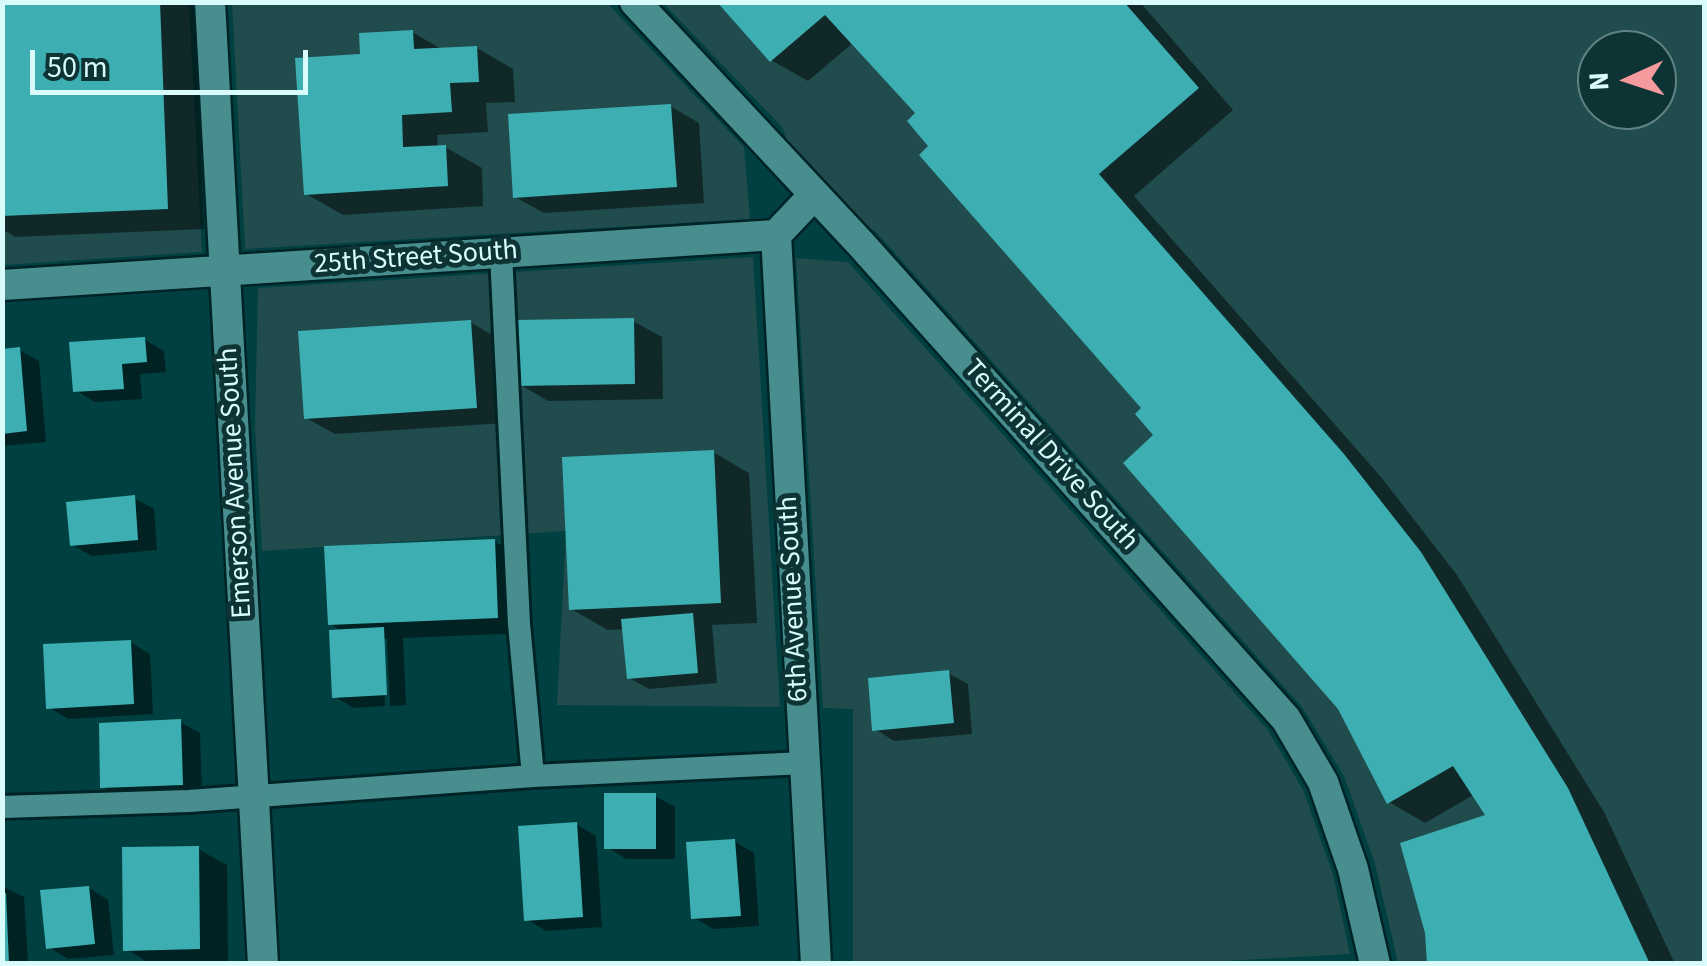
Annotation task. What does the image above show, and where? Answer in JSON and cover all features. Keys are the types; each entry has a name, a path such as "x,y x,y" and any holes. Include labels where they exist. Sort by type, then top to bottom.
{"street":[{"name":"Emerson Avenue South","path":"210,2 263,964"},
{"name":"Terminal Drive South","path":"634,2 765,140 1286,719 1323,782 1353,869 1375,964"},
{"path":"776,235 814,196"},
{"name":"25th Street South","path":"2,284 776,235"},
{"name":"6th Avenue South","path":"776,235 816,964"}],"lane":[{"path":"501,254 519,624 533,776"},
{"path":"2,807 189,801 533,776 804,763"}],"shaded area":[{"path":"3,3 189,3 202,252 3,265"},
{"path":"232,3 607,3 744,147 750,219 245,249"},
{"path":"663,3 1704,3 1704,963 1398,963 1375,864 1344,776 1302,707 876,232 862,224 794,219 782,127"},
{"path":"753,257 780,707 557,705 566,531 262,551 255,426 258,288"},
{"path":"796,258 848,262 1268,730 1303,790 1333,874 1350,954 1172,964 853,963 853,709 823,708"}],"building":[{"path":"2,2 160,2 168,209 2,216"},
{"path":"717,2 1124,2 1199,88 1099,174 1344,454 1421,552 1568,788 1650,964 1427,964 1425,933 1400,843 1485,815 1453,766 1387,804 1338,709 1123,463 1153,435 1135,414 1141,408 919,155 928,146 907,121 915,113 825,15 770,62"},
{"path":"413,30 414,49 477,46 479,82 450,83 452,112 402,115 403,147 446,145 448,186 304,195 295,58 360,54 359,33"},
{"path":"671,104 677,187 513,198 508,114"},
{"path":"634,318 635,384 517,386 516,320"},
{"path":"471,320 477,408 304,419 298,331"},
{"path":"145,337 147,362 122,364 124,389 73,392 69,342"},
{"path":"20,347 27,431 2,434 2,349"},
{"path":"714,450 721,603 569,610 562,457"},
{"path":"135,495 138,540 70,546 66,502"},
{"path":"495,539 498,618 328,625 324,546"},
{"path":"693,613 698,673 627,679 621,619"},
{"path":"384,627 387,695 332,698 329,630"},
{"path":"131,640 134,704 46,709 43,644"},
{"path":"949,670 954,723 872,731 868,678"},
{"path":"181,719 183,785 100,788 99,723"},
{"path":"604,793 656,793 656,849 604,849"},
{"path":"577,822 583,917 524,921 518,826"},
{"path":"735,839 741,916 691,919 686,842"},
{"path":"199,846 200,949 123,951 122,847"},
{"path":"89,886 95,944 46,949 40,890"},
{"path":"2,893 6,893 9,964 2,964"}]}
